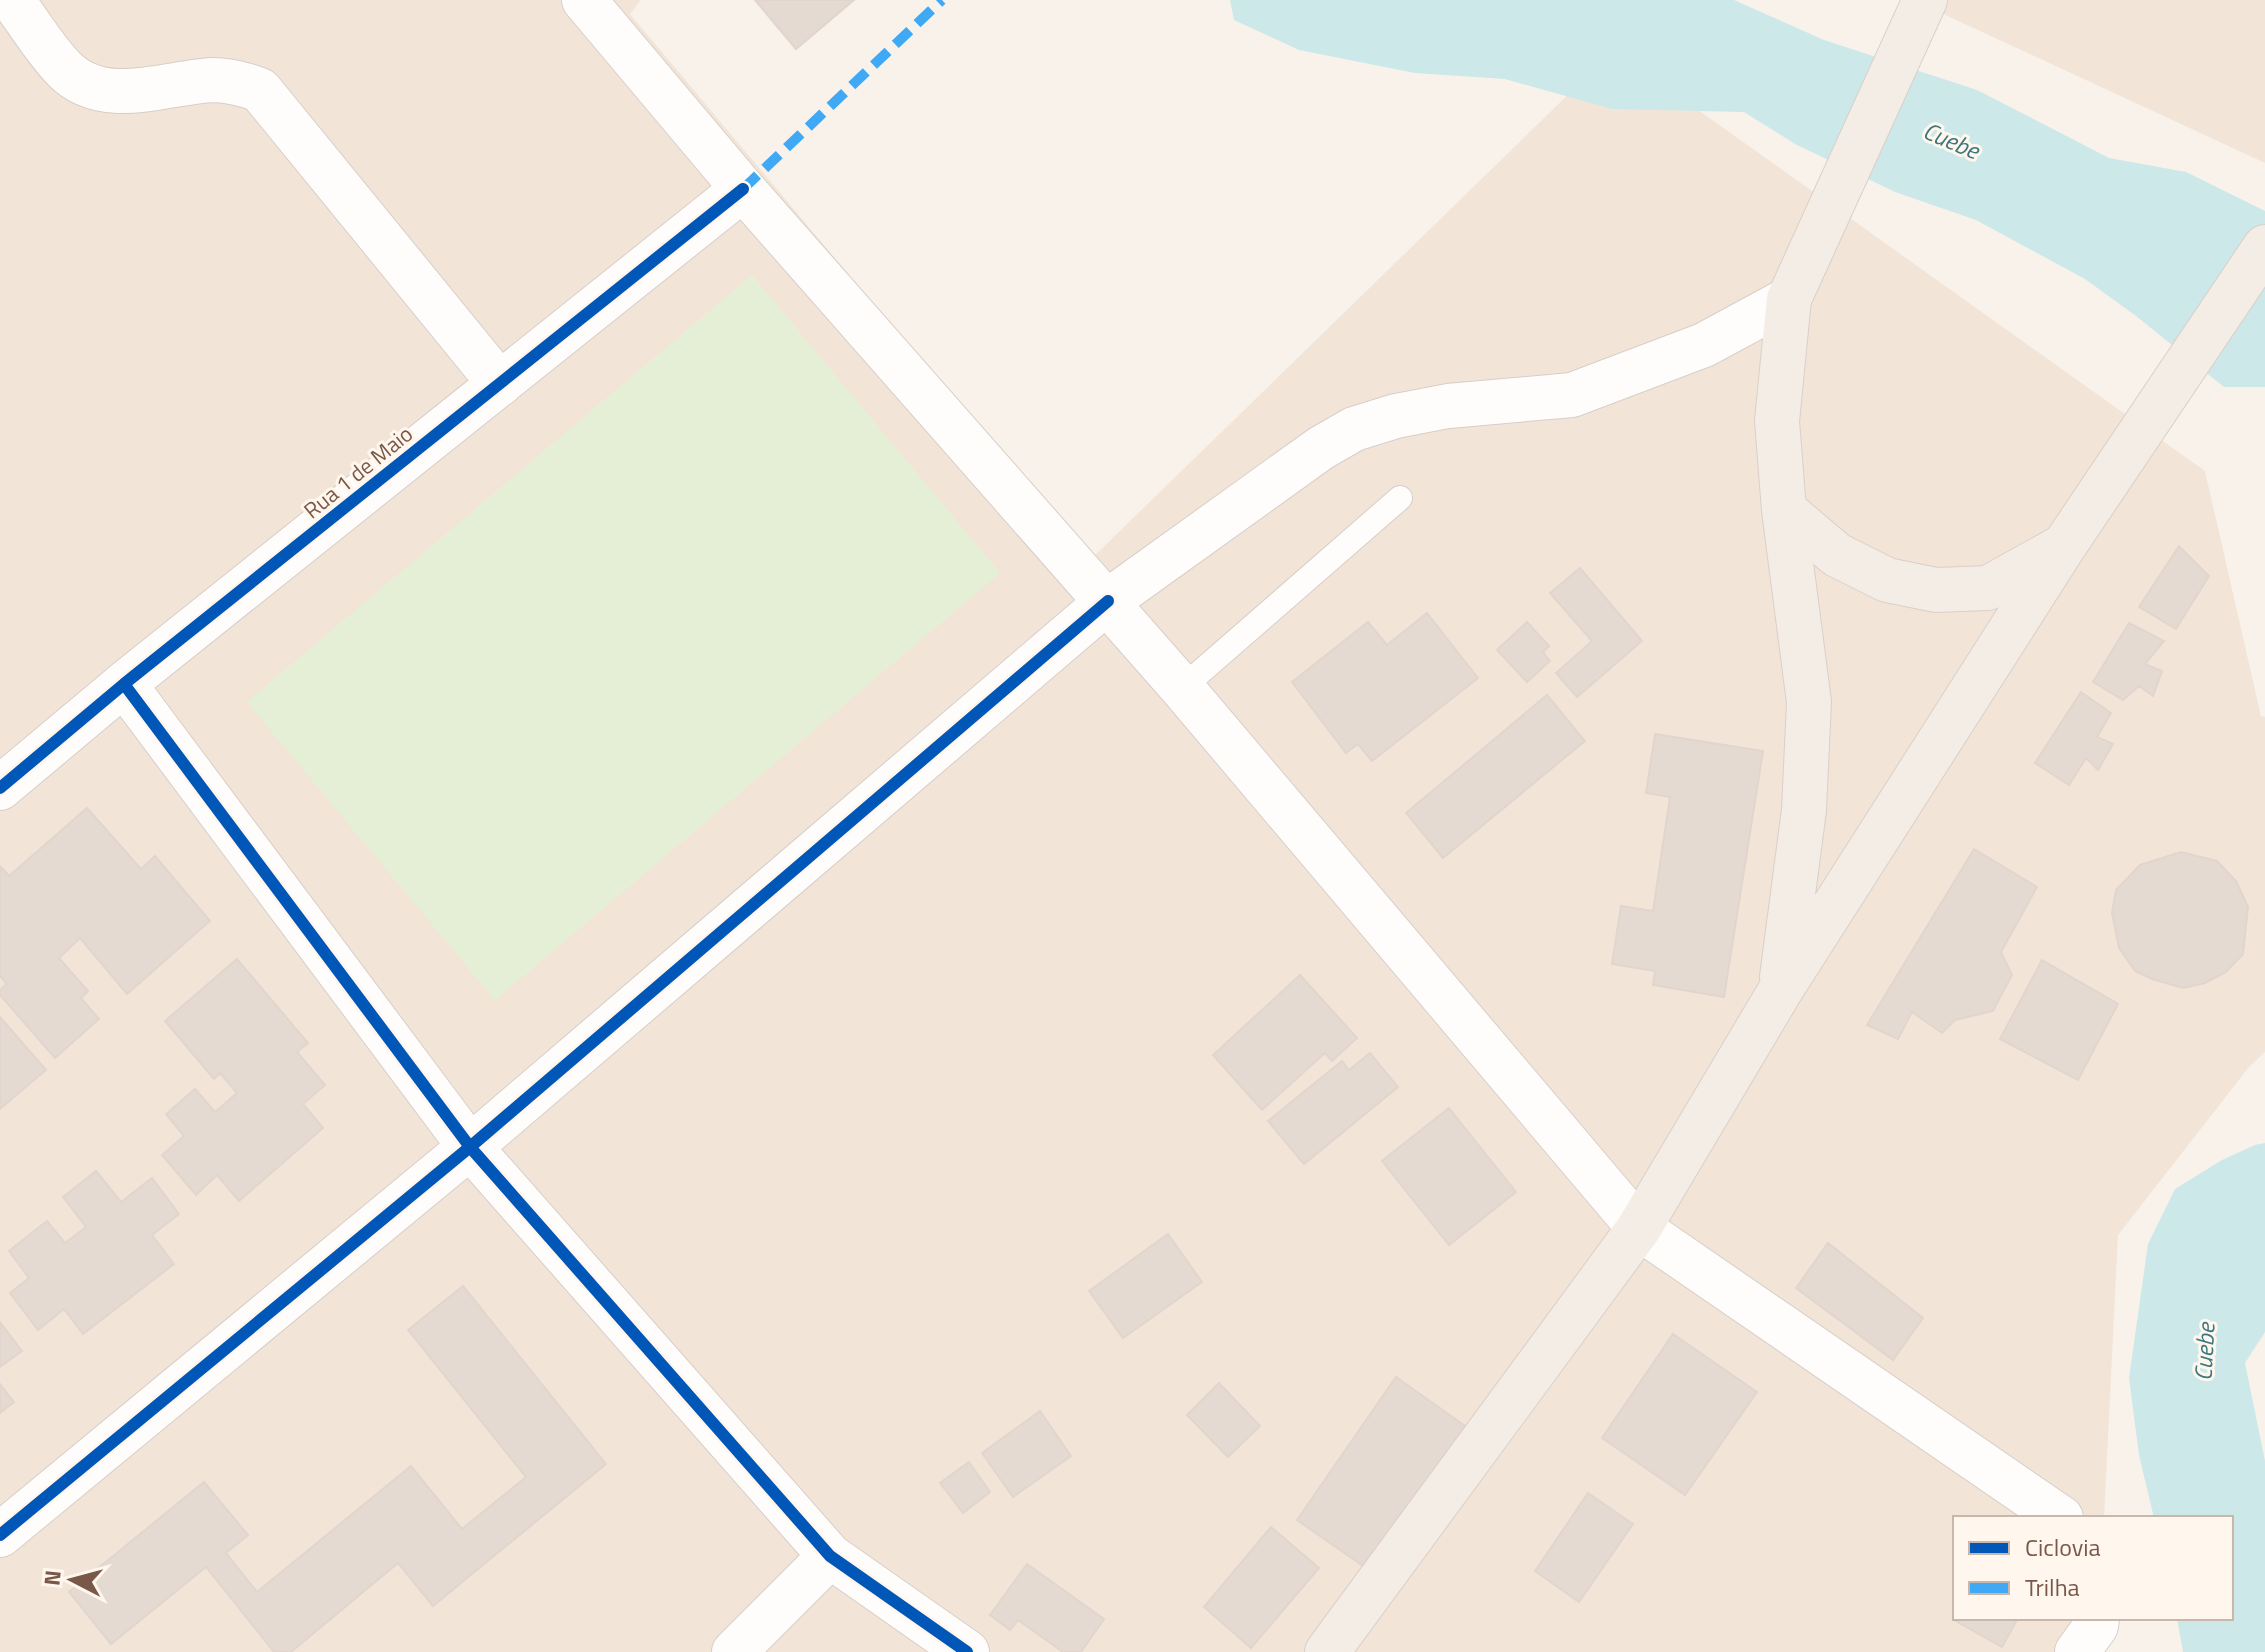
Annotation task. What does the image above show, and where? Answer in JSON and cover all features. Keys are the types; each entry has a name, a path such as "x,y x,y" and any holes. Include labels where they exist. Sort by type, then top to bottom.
{"main road":[{"path":"1780,991 1804,810 1809,702 1784,510 1777,421 1789,299 1921,9"},
{"path":"1327,1652 1639,1228 1780,991 2064,546 2265,247"},
{"path":"1784,510 1837,555 1887,580 1936,590 1988,588 2064,546"}],"street":[{"path":"12,0 65,71 87,85 111,92 214,80 240,82 260,90 500,384"},
{"path":"584,0 743,189 1108,601 1639,1228 2058,1516"},
{"name":"Rua 1 de Maio","path":"0,788 124,684 743,189"},
{"path":"0,1535 470,1147 1108,601 1321,448 1354,429 1396,416 1448,406 1572,395 1704,345 1789,299"},
{"path":"124,684 470,1147 830,1556 967,1652"},
{"path":"734,1652 830,1556"},
{"path":"2077,1652 2096,1626 2097,1620"}],"lane":[{"path":"1182,688 1400,498"}],"shaded area":[{"path":"0,0 641,0 630,14 1089,561 1614,50 2205,471 2261,716 2265,717 2265,1052 2249,1067 2118,1235 2104,1516 1953,1516 1953,1620 2099,1620 2098,1652 0,1652"},
{"path":"1913,0 2265,0 2265,163"}],"green space":[{"path":"752,275 1000,573 495,1000 247,702"}],"water":[{"name":"Cuebe","path":"1230,0 1734,0 1824,40 1977,90 2109,158 2186,172 2265,211 2265,387 2224,387 2085,279 1976,220 1895,192 1795,144 1744,112 1612,109 1505,79 1415,73 1299,50 1234,20"},
{"name":"Cuebe","path":"2265,1143 2265,1332 2245,1363 2265,1461 2265,1652 2183,1652 2177,1620 2233,1620 2233,1516 2154,1516 2139,1455 2129,1378 2148,1244 2175,1189 2222,1160"}],"building":[{"path":"755,0 854,0 796,49"},
{"path":"2179,546 2209,576 2176,629 2139,607"},
{"path":"1580,568 1642,641 1577,697 1556,673 1592,641 1550,593"},
{"path":"1427,613 1478,678 1372,761 1358,744 1346,753 1292,682 1368,622 1387,645"},
{"path":"1527,622 1549,646 1543,652 1550,661 1527,682 1497,650"},
{"path":"2129,623 2164,641 2145,664 2162,671 2153,696 2139,686 2123,700 2093,682"},
{"path":"2081,692 2111,713 2097,737 2113,744 2098,770 2086,758 2069,785 2035,763"},
{"path":"1547,695 1585,741 1443,858 1406,813"},
{"path":"1655,734 1763,751 1724,997 1653,985 1655,971 1612,964 1621,906 1653,911 1670,797 1646,793"},
{"path":"87,808 141,869 155,856 210,921 127,994 80,938 59,958 88,991 81,998 99,1019 55,1058 0,995 0,990 7,984 0,976 0,866 9,876"},
{"path":"1974,849 2037,887 2001,952 2012,975 1993,1011 1955,1020 1942,1033 1912,1012 1898,1039 1867,1025"},
{"path":"2181,852 2217,861 2236,881 2248,907 2243,954 2226,972 2205,983 2183,988 2135,971 2119,948 2112,913 2116,890 2140,865"},
{"path":"237,959 308,1043 297,1052 325,1085 303,1104 323,1128 239,1201 217,1175 196,1195 162,1155 184,1136 166,1114 195,1089 215,1112 237,1093 220,1073 214,1079 165,1021"},
{"path":"2042,960 2118,1004 2078,1080 2000,1039"},
{"path":"1300,975 1357,1038 1332,1061 1325,1053 1262,1110 1213,1055"},
{"path":"0,1017 46,1070 0,1109"},
{"path":"1370,1053 1398,1087 1304,1164 1268,1121 1342,1061 1349,1070"},
{"path":"1449,1108 1516,1192 1449,1245 1382,1161"},
{"path":"96,1171 121,1202 152,1178 179,1214 152,1235 174,1264 83,1334 64,1309 38,1330 10,1293 29,1278 9,1251 47,1221 65,1243 86,1227 63,1197"},
{"path":"1168,1234 1202,1282 1123,1338 1089,1291"},
{"path":"1828,1243 1923,1318 1893,1360 1796,1288"},
{"path":"463,1286 606,1464 433,1606 398,1563 291,1652 274,1652 206,1567 111,1644 69,1592 204,1482 248,1535 226,1553 257,1592 411,1466 462,1529 526,1477 408,1330"},
{"path":"0,1322 22,1351 0,1367"},
{"path":"1673,1334 1757,1392 1685,1495 1602,1438"},
{"path":"1396,1377 1468,1428 1369,1570 1297,1520"},
{"path":"1219,1383 1260,1426 1228,1457 1187,1415"},
{"path":"0,1384 14,1402 0,1413"},
{"path":"1040,1411 1071,1456 1013,1497 982,1453"},
{"path":"969,1462 990,1492 963,1513 940,1483"},
{"path":"1588,1493 1633,1524 1579,1602 1535,1571"},
{"path":"1271,1527 1319,1568 1251,1648 1204,1607"},
{"path":"1027,1564 1104,1619 1081,1652 1063,1652 1018,1620 1010,1630 990,1615"},
{"path":"1954,1620 2017,1620 2002,1647"}],"marked path":[{"path":"743,189 942,0"}],"cycle path":[{"path":"0,788 124,684 743,189"},
{"path":"0,1535 470,1147 1108,601"},
{"path":"124,684 470,1147 830,1556 967,1652"}]}
